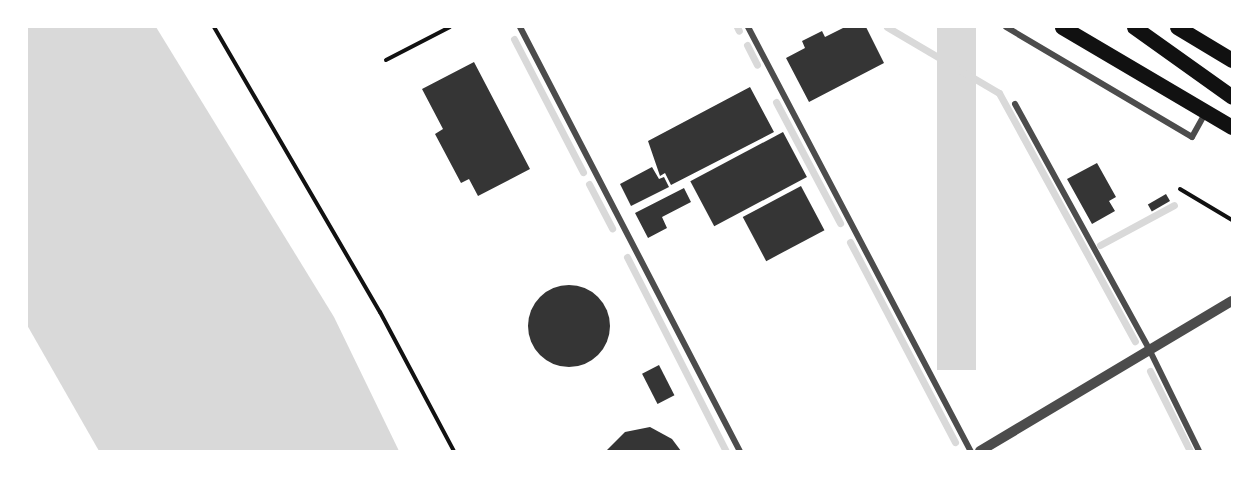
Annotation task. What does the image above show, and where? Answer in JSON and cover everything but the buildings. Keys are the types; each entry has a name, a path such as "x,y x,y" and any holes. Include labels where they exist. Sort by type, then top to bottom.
{"highway":[{"path":"1062,27 1232,127"},
{"path":"1134,27 1232,97"},
{"path":"1177,27 1232,60"}],"street":[{"path":"520,27 740,451"},
{"path":"748,27 971,451"},
{"path":"1006,27 1192,136 1206,112"},
{"path":"1015,104 1150,351 1199,451"},
{"path":"980,451 1232,301"}],"path":[{"path":"214,27 392,333 454,451"},
{"path":"387,60 450,27"},
{"path":"1180,189 1232,220"}],"shaded area":[{"path":"27,27 156,27 334,317 399,451 99,451 27,325"},
{"path":"937,27 976,27 976,370 937,370"}],"waterway":[{"path":"737,27 739,31"},
{"path":"887,27 999,93 1135,341"},
{"path":"514,39 583,172"},
{"path":"747,45 757,65"},
{"path":"776,102 840,223"},
{"path":"589,184 612,228"},
{"path":"1100,245 1174,205"},
{"path":"850,242 955,442"},
{"path":"627,257 726,451"},
{"path":"1150,371 1190,451"}]}
